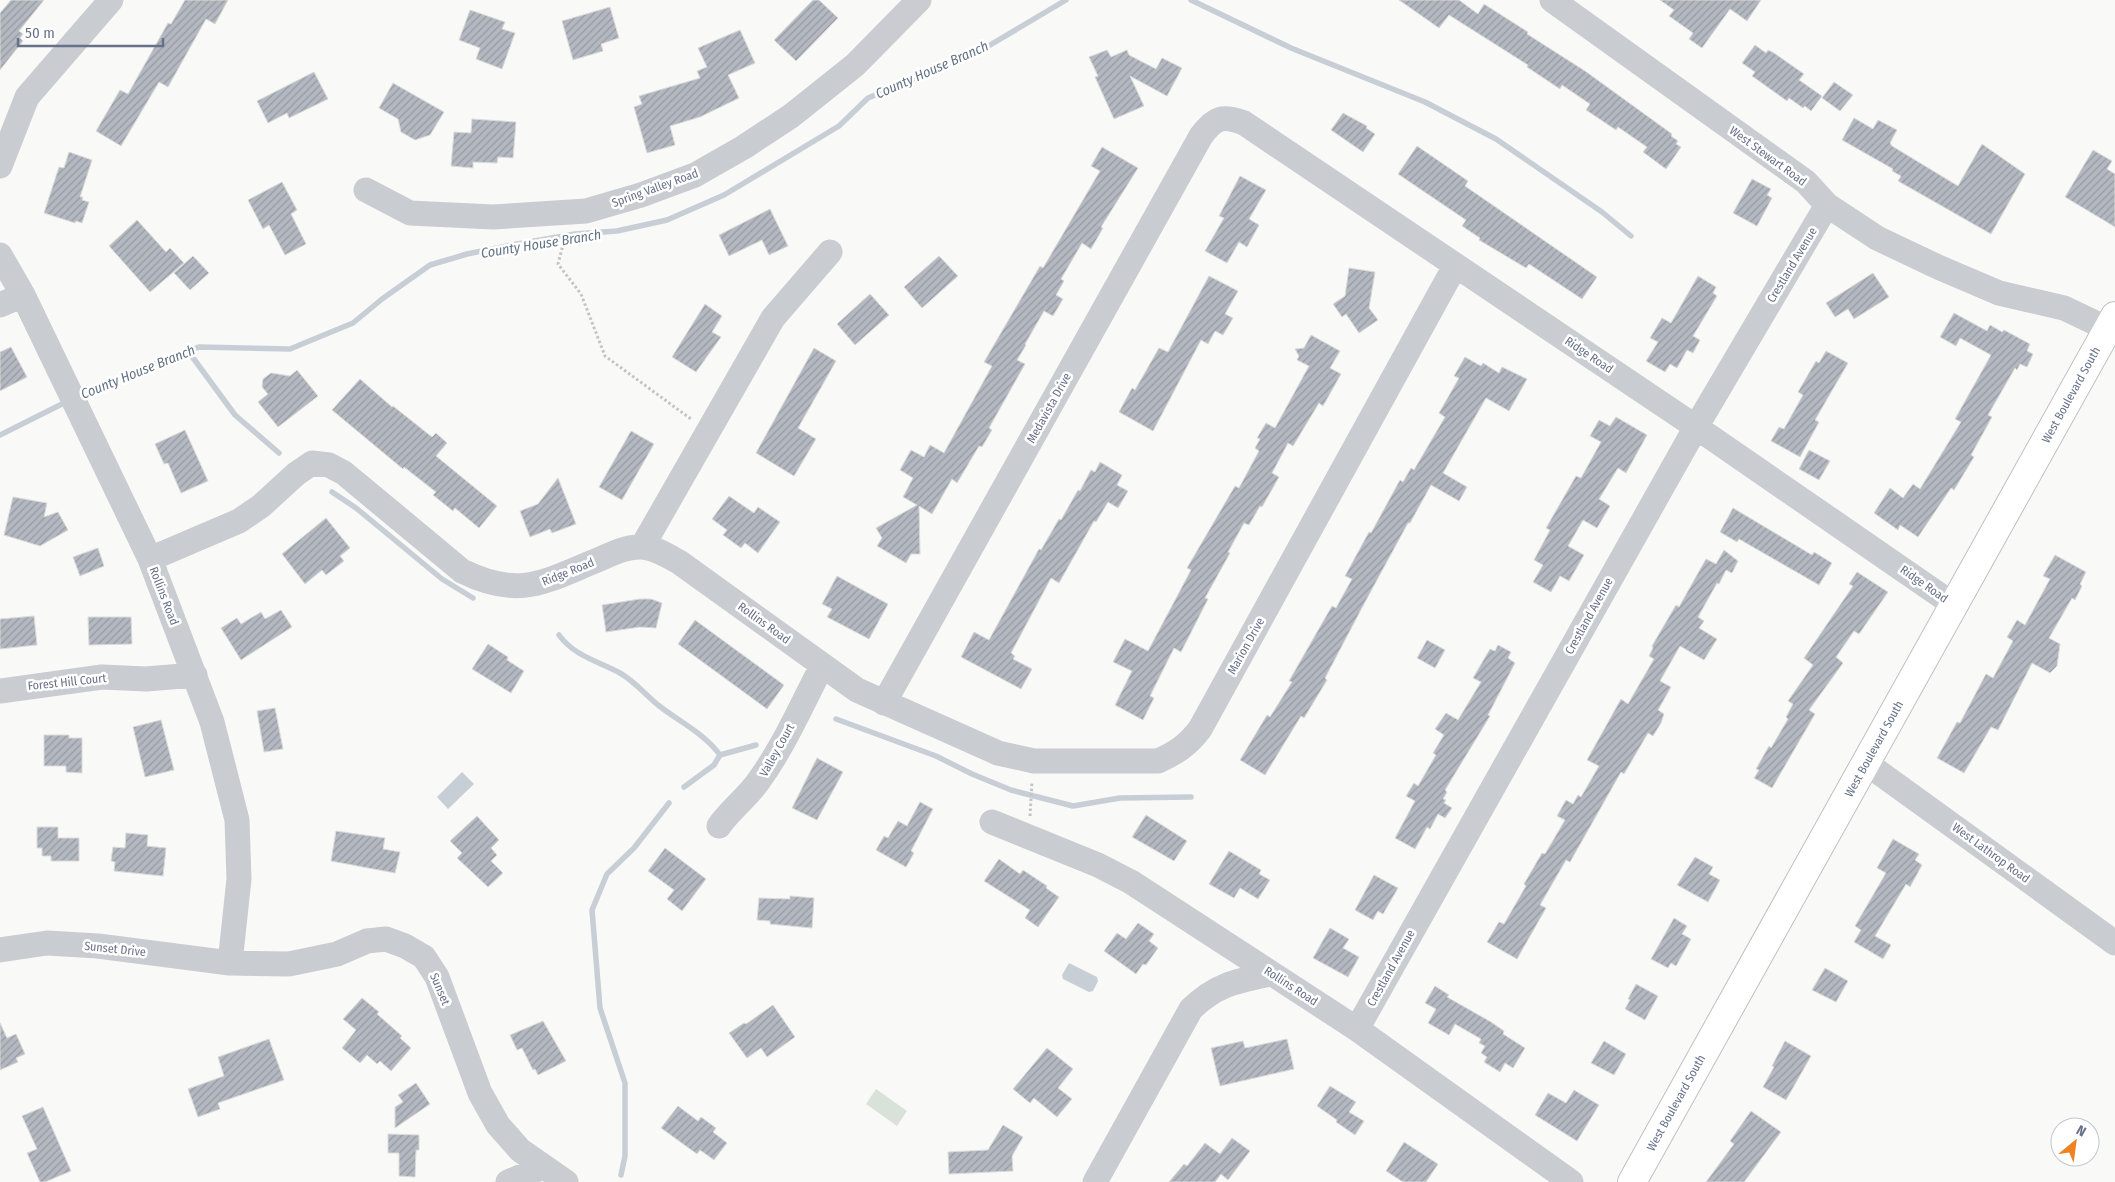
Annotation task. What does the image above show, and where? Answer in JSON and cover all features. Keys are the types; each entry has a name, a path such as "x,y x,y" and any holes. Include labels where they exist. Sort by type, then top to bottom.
{"main road":[{"name":"West Boulevard South","path":"1632,1182 2111,323"}],"street":[{"path":"0,166 27,97 111,0"},
{"name":"Spring Valley Road","path":"366,190 410,214 493,217 586,211 641,195 695,175 744,147 791,116 855,65 919,0"},
{"name":"West Stewart Road","path":"1552,0 1806,182 1827,205 1877,238 1999,293 2064,308 2111,323"},
{"name":"Ridge Road","path":"1219,119 1231,118 1244,123 1696,427 1954,605"},
{"name":"Medavista Drive","path":"884,703 1201,136 1209,125 1219,119"},
{"name":"Crestland Avenue","path":"1356,1029 1696,427 1827,205"},
{"path":"642,547 773,318 830,252"},
{"name":"Rollins Road","path":"0,255 23,295 67,384 150,559 212,722 237,820 239,879 230,963"},
{"name":"Marion Drive","path":"884,703 998,754 1034,762 1158,761 1176,753 1189,743 1200,729 1455,266"},
{"path":"0,305 23,295"},
{"name":"Ridge Road","path":"150,559 239,521 261,506 296,474 312,464 329,465 344,473 462,571 484,582 511,587 538,584 626,548 642,547"},
{"name":"Rollins Road","path":"642,547 662,552 680,562 822,666 857,690 884,703"},
{"name":"Valley Court","path":"719,826 759,781 770,765 822,666"},
{"name":"Forest Hill Court","path":"0,691 102,677 146,679 195,675"},
{"name":"West Lathrop Road","path":"1866,763 2115,943"},
{"name":"Rollins Road","path":"992,822 1098,864 1132,882 1356,1029 1571,1182"},
{"name":"Sunset","path":"230,963 289,964 337,954 367,941 386,939 405,946 424,957 437,977 480,1092 498,1125 520,1150 566,1182"},
{"name":"Sunset Drive","path":"0,950 47,943 89,945 230,963"},
{"path":"1095,1182 1191,1009 1206,994 1237,980 1271,974"},
{"path":"508,1182 544,1167"}],"path":[{"path":"572,212 558,264 581,294 605,356 708,432"},
{"path":"1029,837 1034,762"}],"shaded area":[{"path":"462,772 474,784 448,809 437,797"},
{"path":"1069,963 1097,977 1098,981 1093,991 1089,992 1063,979 1062,975"},
{"path":"876,1089 907,1111 897,1126 866,1104"}],"building":[{"path":"11,0 44,0 19,31 23,34 20,38 23,41 0,70 0,13"},
{"path":"185,0 228,0 215,24 206,19 168,87 159,82 121,146 96,131 120,90 128,94 168,23 171,24"},
{"path":"813,0 819,0 838,18 796,61 774,40"},
{"path":"1399,0 1459,0 1478,14 1484,4 1585,71 1672,134 1671,136 1678,141 1676,144 1681,147 1666,169 1643,152 1647,147 1618,127 1616,130 1586,110 1590,104 1562,85 1560,89 1527,67 1528,65 1449,15 1439,28"},
{"path":"1660,0 1761,0 1747,21 1730,9 1702,48 1689,39 1693,33 1669,16 1674,10"},
{"path":"610,7 619,38 601,44 603,51 573,60 562,21"},
{"path":"470,10 505,22 502,29 515,33 502,69 476,59 480,48 459,40"},
{"path":"740,30 755,63 728,75 739,98 700,117 670,126 675,145 647,153 634,107 642,104 639,96 700,78 697,71 707,67 698,48"},
{"path":"1755,45 1766,53 1768,50 1774,53 1804,74 1799,80 1822,96 1811,111 1789,98 1787,101 1752,76 1755,72 1742,63"},
{"path":"1107,50 1111,57 1127,50 1129,55 1156,69 1162,58 1182,68 1167,96 1130,76 1144,106 1114,119 1095,77 1098,76 1089,57"},
{"path":"314,72 328,99 289,118 287,113 268,123 257,101"},
{"path":"1834,82 1853,95 1840,111 1822,98"},
{"path":"393,83 444,112 430,135 415,140 401,132 398,119 379,108"},
{"path":"1343,113 1367,126 1366,128 1375,134 1363,152 1331,130"},
{"path":"1854,118 1873,129 1878,120 1897,130 1890,143 1892,146 1958,186 1982,144 2025,174 1991,234 1898,181 1901,176 1892,171 1893,169 1842,140"},
{"path":"472,119 516,122 513,158 498,157 497,163 473,162 473,168 451,166 454,132 471,133"},
{"path":"1417,146 1468,181 1465,186 1597,277 1582,299 1529,264 1526,268 1479,240 1480,238 1462,226 1466,220 1398,174"},
{"path":"1102,147 1138,168 1101,227 1103,228 1091,249 1082,243 1061,279 1064,281 1056,295 1063,299 1053,316 1044,311 1025,344 1017,360 1025,364 989,428 992,430 982,447 979,446 957,483 952,479 932,514 919,506 920,554 911,554 906,563 877,546 882,538 876,528 917,505 903,497 913,478 900,470 911,450 924,457 930,445 944,453 992,366 984,362 1040,266 1043,268 1100,171 1091,166"},
{"path":"2093,150 2112,161 2107,169 2115,174 2115,227 2065,197"},
{"path":"69,152 92,160 80,197 83,197 82,200 89,202 82,223 76,221 75,223 44,213 59,167 64,168"},
{"path":"1240,176 1266,190 1249,219 1259,225 1247,247 1239,242 1227,263 1205,251 1224,218 1219,216"},
{"path":"1752,179 1771,189 1767,195 1772,198 1757,226 1733,213"},
{"path":"282,182 297,210 291,214 306,244 285,255 269,225 263,229 248,200"},
{"path":"770,209 788,246 769,255 762,240 729,256 719,235"},
{"path":"137,220 166,252 170,248 184,263 150,292 109,246"},
{"path":"193,256 209,273 190,290 174,273"},
{"path":"939,256 958,276 922,308 904,287"},
{"path":"1349,268 1375,272 1369,308 1378,320 1359,333 1346,314 1342,317 1333,304 1345,296"},
{"path":"1873,273 1889,297 1854,319 1848,309 1835,317 1826,303"},
{"path":"1209,276 1238,291 1225,314 1233,318 1223,335 1215,331 1208,344 1201,340 1153,431 1119,412 1132,388 1135,390 1159,348 1168,352"},
{"path":"1698,276 1716,287 1713,293 1717,296 1693,336 1700,340 1693,353 1687,350 1677,368 1670,364 1665,372 1646,361 1658,342 1650,338 1662,318 1671,323"},
{"path":"870,294 889,315 855,345 837,324"},
{"path":"705,304 722,316 712,332 721,337 696,372 672,357"},
{"path":"1954,313 1987,331 1990,325 2002,332 2004,330 2030,344 2027,351 2033,354 2027,367 2020,364 2017,370 2015,368 1988,415 1992,417 1971,455 1974,457 1954,490 1951,488 1918,537 1900,525 1898,530 1874,513 1890,488 1903,498 1913,484 1920,489 1961,422 1955,419 1991,355 1960,338 1956,346 1940,337"},
{"path":"1311,335 1340,351 1330,368 1341,374 1323,406 1319,403 1293,446 1288,443 1272,473 1279,477 1249,525 1244,523 1205,598 1208,599 1181,652 1174,648 1150,696 1154,698 1143,720 1115,705 1132,671 1113,662 1125,639 1148,651 1191,570 1187,568 1235,486 1239,488 1259,451 1255,448 1260,439 1257,438 1266,423 1275,428 1309,366 1297,360 1299,356 1295,349 1304,348"},
{"path":"11,347 27,377 0,391 0,352"},
{"path":"814,348 836,361 798,428 816,439 794,476 756,453"},
{"path":"1826,351 1848,363 1815,420 1819,422 1800,457 1771,441 1779,427 1784,429 1803,395 1798,392 1816,361 1819,363"},
{"path":"1465,357 1481,366 1483,363 1499,373 1502,367 1527,379 1509,411 1486,398 1443,473 1467,487 1459,501 1431,485 1365,602 1325,678 1327,680 1304,718 1301,716 1265,775 1240,760 1267,715 1270,717 1292,682 1289,681 1332,606 1336,608 1352,579 1345,576 1400,480 1403,482 1411,468 1414,470 1445,417 1439,413 1459,378 1454,376"},
{"path":"297,370 318,396 278,427 258,402 268,394 262,387 263,379 271,373 290,376"},
{"path":"360,379 392,407 432,437 436,433 447,443 436,456 497,506 479,528 455,508 453,511 433,495 436,492 404,467 403,469 332,410"},
{"path":"1616,417 1647,435 1626,473 1618,468 1599,499 1610,506 1597,528 1583,520 1568,546 1584,555 1569,581 1560,576 1551,592 1533,582 1543,565 1534,560 1550,530 1546,528 1576,476 1581,478 1601,442 1590,436 1599,420 1610,426"},
{"path":"185,430 208,481 181,493 168,463 164,464 155,444"},
{"path":"631,431 654,444 622,500 599,487"},
{"path":"1809,450 1830,461 1819,480 1799,469"},
{"path":"1100,462 1122,475 1117,485 1128,491 1118,508 1108,502 1096,522 1094,521 1059,583 1051,578 1011,653 1015,656 1013,659 1032,669 1021,689 961,657 974,632 989,640 1039,549 1041,550 1059,519 1061,520 1091,470 1095,472"},
{"path":"558,478 576,524 552,533 550,529 530,537 520,511 538,504"},
{"path":"729,496 754,513 758,507 780,522 758,553 745,543 741,548 723,535 727,530 712,519"},
{"path":"13,497 47,503 44,517 58,512 68,530 40,546 4,535"},
{"path":"1733,508 1812,555 1814,552 1832,563 1819,585 1739,539 1737,542 1720,532"},
{"path":"326,518 350,548 340,556 344,561 326,575 322,570 305,584 282,554"},
{"path":"98,548 104,566 80,576 73,557"},
{"path":"1724,550 1738,561 1732,573 1726,570 1698,617 1704,621 1699,628 1717,639 1704,660 1680,646 1660,681 1671,687 1658,710 1664,714 1661,723 1653,736 1648,733 1624,774 1621,772 1570,862 1566,860 1540,905 1546,908 1517,959 1487,942 1499,922 1504,924 1542,853 1545,854 1565,820 1557,816 1566,800 1573,804 1578,795 1581,797 1599,766 1587,760 1621,699 1628,704 1654,659 1649,656 1653,648 1652,646 1676,605 1679,607 1706,559 1716,564"},
{"path":"2055,555 2086,572 2075,600 2072,598 2049,638 2060,644 2057,666 2050,673 2032,663 1998,730 1991,727 1964,773 1937,758 1957,722 1960,723 1986,674 1993,678 2013,641 2007,637 2017,620 2025,625 2050,579 2043,576"},
{"path":"1857,572 1888,592 1859,634 1854,631 1836,657 1843,663 1809,710 1815,714 1772,788 1754,778 1759,770 1756,769 1788,719 1786,717 1793,704 1788,701 1813,665 1804,658 1853,586 1849,584"},
{"path":"837,576 888,604 869,639 827,617 832,609 822,604"},
{"path":"651,599 662,603 656,628 640,627 606,632 602,605"},
{"path":"281,610 292,627 241,660 221,628 237,618 241,624 261,612 265,619"},
{"path":"34,616 37,645 0,649 0,619"},
{"path":"88,617 131,617 132,644 89,645"},
{"path":"695,620 784,685 767,709 678,644"},
{"path":"1427,640 1445,650 1435,668 1417,658"},
{"path":"488,644 508,657 507,660 524,671 511,693 472,669"},
{"path":"1498,645 1511,652 1508,658 1515,663 1488,715 1490,716 1445,790 1447,792 1443,799 1446,800 1444,803 1452,808 1445,818 1438,814 1430,829 1427,827 1415,849 1395,838 1415,801 1406,796 1414,783 1418,786 1436,755 1433,753 1444,735 1435,729 1446,713 1458,720 1481,682 1473,678 1490,649 1495,651"},
{"path":"275,708 283,749 264,752 257,711"},
{"path":"161,720 174,770 145,777 133,727"},
{"path":"44,735 69,735 69,738 82,738 82,773 66,772 66,766 44,766"},
{"path":"817,758 843,772 817,820 792,808"},
{"path":"920,802 933,809 911,851 914,853 906,867 876,850 884,836 888,838 898,821 907,826"},
{"path":"1146,815 1187,841 1174,861 1132,837"},
{"path":"477,816 499,840 491,848 497,855 491,861 503,873 488,887 457,858 462,853 450,841"},
{"path":"37,827 58,827 58,838 79,838 79,861 51,861 51,856 42,856 42,848 37,848"},
{"path":"336,831 385,838 383,849 400,852 395,873 331,861"},
{"path":"126,833 148,835 147,846 166,848 163,876 114,871 115,862 111,861 113,847 125,848"},
{"path":"1893,839 1919,854 1915,860 1922,865 1910,887 1906,884 1875,936 1891,945 1883,959 1854,942 1861,930 1855,926 1886,873 1877,868"},
{"path":"665,848 706,879 682,911 667,899 674,890 648,871"},
{"path":"1229,851 1261,870 1259,874 1270,880 1258,899 1240,888 1234,898 1209,884"},
{"path":"1695,857 1713,867 1709,874 1720,880 1708,902 1677,885"},
{"path":"999,859 1020,874 1023,870 1047,886 1046,888 1059,897 1038,927 1025,918 1030,910 984,881"},
{"path":"1374,875 1398,888 1383,914 1378,911 1373,920 1355,910"},
{"path":"790,896 814,898 812,928 770,924 770,921 757,920 759,898 790,899"},
{"path":"1674,918 1687,926 1682,934 1691,939 1676,966 1671,963 1668,968 1651,959"},
{"path":"1138,923 1154,934 1149,941 1158,948 1146,965 1143,964 1136,974 1104,951 1117,933 1126,939"},
{"path":"1330,928 1349,939 1343,948 1359,957 1348,977 1313,958"},
{"path":"1825,968 1848,981 1836,1002 1812,990"},
{"path":"1636,984 1658,996 1645,1020 1625,1009"},
{"path":"1435,986 1449,995 1447,997 1491,1022 1504,1031 1503,1034 1525,1048 1513,1068 1505,1063 1500,1072 1484,1062 1487,1057 1481,1053 1485,1046 1479,1043 1481,1039 1455,1024 1449,1035 1428,1023 1436,1009 1425,1003"},
{"path":"362,998 379,1012 377,1014 402,1036 400,1038 411,1048 391,1071 380,1061 377,1064 367,1055 360,1063 342,1048 356,1030 343,1019"},
{"path":"773,1005 795,1037 767,1057 761,1048 747,1058 729,1033 744,1023 746,1024"},
{"path":"543,1021 566,1061 538,1075 535,1069 533,1070 522,1048 517,1050 510,1035"},
{"path":"0,1023 7,1038 16,1034 25,1054 16,1058 18,1062 0,1070"},
{"path":"269,1039 284,1080 218,1103 220,1109 198,1117 188,1089 224,1076 218,1057"},
{"path":"1287,1039 1294,1069 1220,1086 1211,1048 1243,1041 1245,1048"},
{"path":"1604,1041 1626,1054 1614,1075 1591,1063"},
{"path":"1785,1041 1811,1056 1786,1100 1763,1087"},
{"path":"1047,1048 1073,1069 1058,1088 1072,1099 1057,1117 1034,1098 1030,1103 1013,1089"},
{"path":"416,1083 430,1104 395,1128 395,1107 403,1102 398,1095"},
{"path":"1330,1086 1356,1102 1349,1112 1364,1121 1355,1135 1317,1106"},
{"path":"1574,1090 1599,1105 1577,1141 1535,1115 1548,1093 1566,1103"},
{"path":"678,1106 698,1121 701,1117 716,1128 713,1132 727,1143 714,1160 700,1150 697,1154 661,1128"},
{"path":"43,1107 71,1171 45,1182 40,1182 27,1153 37,1149 22,1116"},
{"path":"1751,1111 1781,1132 1744,1182 1706,1182 1734,1144 1730,1141"},
{"path":"1003,1125 1023,1137 1012,1156 1013,1171 949,1174 948,1152 988,1150"},
{"path":"388,1134 419,1135 419,1150 416,1150 415,1177 399,1176 399,1153 388,1153"},
{"path":"1232,1138 1250,1151 1228,1180 1221,1174 1215,1182 1169,1182 1184,1164 1187,1166 1205,1143 1220,1154"},
{"path":"1404,1142 1438,1164 1426,1182 1403,1182 1386,1171"}],"waterway":[{"name":"County House Branch","path":"79,396 109,381 199,347 290,349 353,323 382,299 430,265 467,254 517,244 575,234 617,231 667,220 724,195 839,126 868,98 980,51 1066,0"},
{"path":"1191,0 1291,48 1425,102 1496,139 1602,212 1631,236"},
{"path":"188,351 235,415 279,453"},
{"name":"County House Branch","path":"0,435 68,401"},
{"path":"332,492 356,508 442,579 473,598"},
{"path":"559,635 579,653 620,673 630,680 658,705 714,747 720,755 714,765 684,787"},
{"path":"836,719 936,756 972,774 1011,790 1073,806 1120,798 1191,797"},
{"path":"720,755 756,745"},
{"path":"621,1175 625,1156 625,1083 600,1008 592,910 607,874 634,848 669,803"}]}
